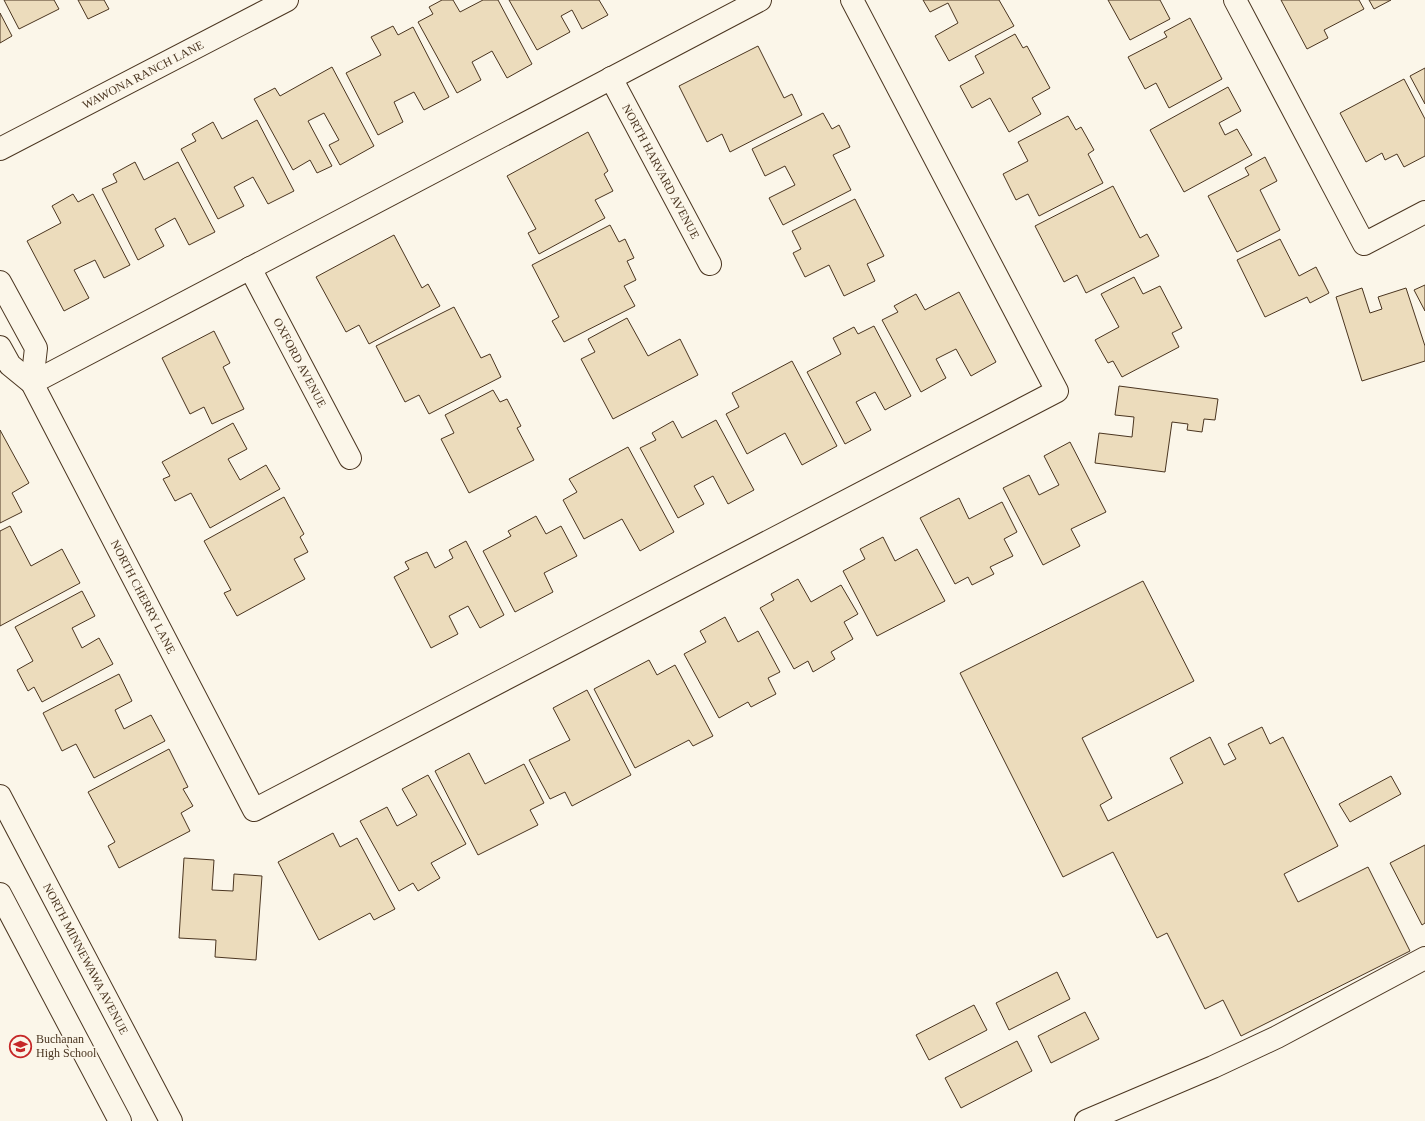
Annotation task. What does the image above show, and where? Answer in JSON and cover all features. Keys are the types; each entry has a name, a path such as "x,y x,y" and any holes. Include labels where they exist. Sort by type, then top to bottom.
{"street":[{"name":"WAWONA RANCH LANE","path":"0,149 287,0"},
{"path":"32,383 760,0"},
{"name":"NORTH CHERRY LANE","path":"0,347 10,365 32,383 254,810 1057,391 852,0"},
{"path":"1235,0 1364,244 1425,212"},
{"name":"NORTH HARVARD AVENUE","path":"612,78 710,264"},
{"name":"OXFORD AVENUE","path":"250,268 350,458"},
{"path":"0,282 36,348 32,383"},
{"name":"NORTH MINNEWAWA AVENUE","path":"0,796 172,1121"},
{"path":"0,894 120,1121"},
{"path":"1086,1121 1213,1067 1277,1037 1425,958"}],"building":[{"path":"4,0 54,0 59,9 19,29"},
{"path":"78,0 104,0 109,9 88,19"},
{"path":"442,0 453,0 460,12 483,0 498,0 532,64 507,78 492,51 472,62 481,80 457,93 418,22 433,14 429,7"},
{"path":"509,0 599,0 608,15 582,29 572,10 561,16 570,32 537,50"},
{"path":"923,0 999,0 1014,26 949,61 935,36 958,23 948,3 930,12"},
{"path":"1108,0 1160,0 1170,19 1130,40"},
{"path":"1281,0 1359,0 1364,9 1324,30 1328,38 1307,49"},
{"path":"1369,0 1391,0 1374,9"},
{"path":"0,13 12,36 0,43"},
{"path":"1190,18 1222,79 1169,108 1156,83 1145,89 1128,57 1167,37 1164,32"},
{"path":"393,26 398,35 413,27 449,97 424,110 414,92 394,102 403,122 378,135 346,73 381,55 371,37"},
{"path":"1015,34 1023,48 1027,46 1050,88 1032,98 1041,114 1009,132 990,98 972,108 960,86 984,73 975,56"},
{"path":"758,46 784,98 792,94 802,115 730,152 722,134 707,142 679,86"},
{"path":"332,67 374,146 340,165 329,145 339,140 324,113 308,121 332,166 317,173 310,160 293,170 254,99 275,88 280,96"},
{"path":"1425,68 1425,104 1410,76"},
{"path":"1404,79 1425,119 1425,156 1404,167 1397,154 1385,160 1382,153 1366,162 1340,113"},
{"path":"1228,87 1241,111 1219,123 1225,135 1237,129 1252,155 1184,192 1150,130"},
{"path":"823,113 832,129 839,125 850,147 833,155 851,190 783,225 769,198 795,185 785,166 765,176 752,149"},
{"path":"1068,116 1076,130 1081,127 1094,150 1088,154 1103,183 1039,216 1028,194 1016,200 1003,174 1028,161 1018,142"},
{"path":"257,120 294,191 268,204 253,177 234,187 244,206 218,219 181,149 196,141 192,134 213,122 222,139"},
{"path":"588,132 608,171 604,174 613,191 595,200 605,218 539,254 528,233 536,229 507,176"},
{"path":"1265,157 1277,181 1260,190 1280,230 1237,252 1208,196 1249,175 1245,168"},
{"path":"135,162 144,180 178,162 215,232 189,245 175,218 155,229 164,246 138,260 102,189 117,182 113,174"},
{"path":"1113,186 1140,238 1147,234 1159,256 1086,293 1077,275 1064,282 1035,226"},
{"path":"73,194 78,202 93,194 130,265 104,278 95,260 74,270 89,298 64,311 27,241 61,223 52,206"},
{"path":"855,199 884,256 867,264 875,281 844,296 829,265 805,277 793,253 801,249 792,231"},
{"path":"610,225 619,242 625,239 634,258 627,261 636,280 624,286 635,306 564,342 552,321 559,317 532,265"},
{"path":"394,235 422,288 428,284 440,306 369,344 359,325 346,332 316,277"},
{"path":"1280,239 1299,276 1316,267 1329,293 1310,303 1307,297 1265,317 1237,260"},
{"path":"1134,277 1143,294 1160,286 1182,328 1172,333 1179,347 1122,377 1113,361 1108,363 1095,340 1119,327 1101,294"},
{"path":"1425,285 1425,311 1414,290"},
{"path":"1362,288 1370,313 1382,309 1378,297 1406,288 1425,346 1425,361 1362,381 1336,297"},
{"path":"959,292 996,362 971,376 956,349 936,359 946,378 921,392 882,320 898,312 894,306 916,294 925,310"},
{"path":"454,307 481,358 490,354 501,377 429,414 419,395 405,402 376,346"},
{"path":"627,318 648,356 680,339 698,375 613,419 581,359 595,352 588,339"},
{"path":"874,326 911,396 885,410 875,392 856,402 871,430 845,444 807,372 841,354 833,338 854,327 858,334"},
{"path":"214,331 230,363 223,367 244,409 212,424 204,407 190,414 162,358"},
{"path":"792,361 837,446 802,465 785,433 747,454 726,414 739,407 732,393"},
{"path":"1119,386 1218,399 1215,420 1204,419 1202,432 1187,430 1188,424 1172,422 1165,472 1095,463 1099,433 1132,437 1134,417 1115,415"},
{"path":"493,390 500,402 507,399 521,426 517,428 534,460 469,493 441,439 454,433 445,415"},
{"path":"716,420 754,490 728,504 713,476 694,486 704,504 678,518 640,448 656,440 652,433 673,421 682,438"},
{"path":"233,423 247,449 228,459 240,480 266,465 280,489 210,528 191,493 175,501 163,479 170,476 162,462"},
{"path":"0,430 29,483 12,493 22,512 0,523"},
{"path":"1070,442 1106,512 1071,529 1080,546 1043,565 1003,488 1029,475 1039,495 1059,485 1044,456"},
{"path":"628,447 674,532 640,551 622,519 584,539 563,500 577,492 569,479"},
{"path":"284,497 304,534 300,537 308,552 294,559 305,579 237,616 224,593 231,590 204,541"},
{"path":"959,498 969,519 1002,502 1017,532 1004,539 1013,556 990,567 994,574 972,585 968,577 955,584 920,518"},
{"path":"536,516 546,534 561,526 577,556 544,573 553,592 515,612 483,551 511,536 508,531"},
{"path":"10,526 31,566 62,549 80,583 0,626 0,531"},
{"path":"883,537 895,561 917,549 945,601 877,636 843,571 865,559 860,549"},
{"path":"466,541 504,615 480,628 468,606 449,616 458,634 431,648 394,577 409,569 405,562 427,552 435,568 453,558 449,550"},
{"path":"798,579 811,602 841,585 858,614 844,622 853,639 831,652 835,659 813,672 808,661 794,669 760,608 774,600 771,594"},
{"path":"1143,581 1194,681 1082,738 1112,798 1100,805 1108,821 1183,783 1170,758 1210,737 1224,765 1236,759 1228,744 1262,727 1270,744 1283,737 1338,846 1284,874 1298,902 1368,867 1410,951 1241,1036 1223,1000 1205,1009 1167,933 1157,938 1113,852 1063,877 960,673"},
{"path":"82,591 95,616 72,628 82,648 99,638 113,664 42,702 34,687 28,691 17,670 33,661 15,627"},
{"path":"725,617 738,642 758,631 780,672 768,678 776,694 751,707 748,702 719,718 684,654 706,642 700,631"},
{"path":"649,660 657,675 675,665 713,736 693,746 689,740 635,768 594,689"},
{"path":"119,674 132,701 115,710 124,729 151,715 165,741 94,778 76,744 62,751 43,713"},
{"path":"587,690 631,775 572,806 565,792 550,799 529,760 570,740 553,708"},
{"path":"169,749 188,787 183,789 193,806 181,813 190,831 119,868 108,846 115,842 88,792"},
{"path":"469,753 485,784 524,764 544,803 530,810 538,825 478,855 435,771"},
{"path":"428,775 466,844 431,863 440,878 418,891 413,883 399,891 360,821 387,807 397,826 417,815 402,789"},
{"path":"1391,776 1401,794 1350,822 1339,804"},
{"path":"333,833 340,847 357,838 395,909 374,920 370,913 319,940 278,862"},
{"path":"1425,845 1425,923 1422,925 1390,863"},
{"path":"184,858 214,860 212,890 233,891 234,874 262,876 256,960 215,957 216,940 179,938"},
{"path":"1057,972 1070,999 1009,1030 996,1003"},
{"path":"974,1005 987,1030 929,1060 916,1035"},
{"path":"1085,1012 1099,1039 1051,1063 1038,1036"},
{"path":"1017,1041 1032,1071 961,1108 945,1078"}],"place":[{"name":"Buchanan High School","path":"20,1046"}]}
